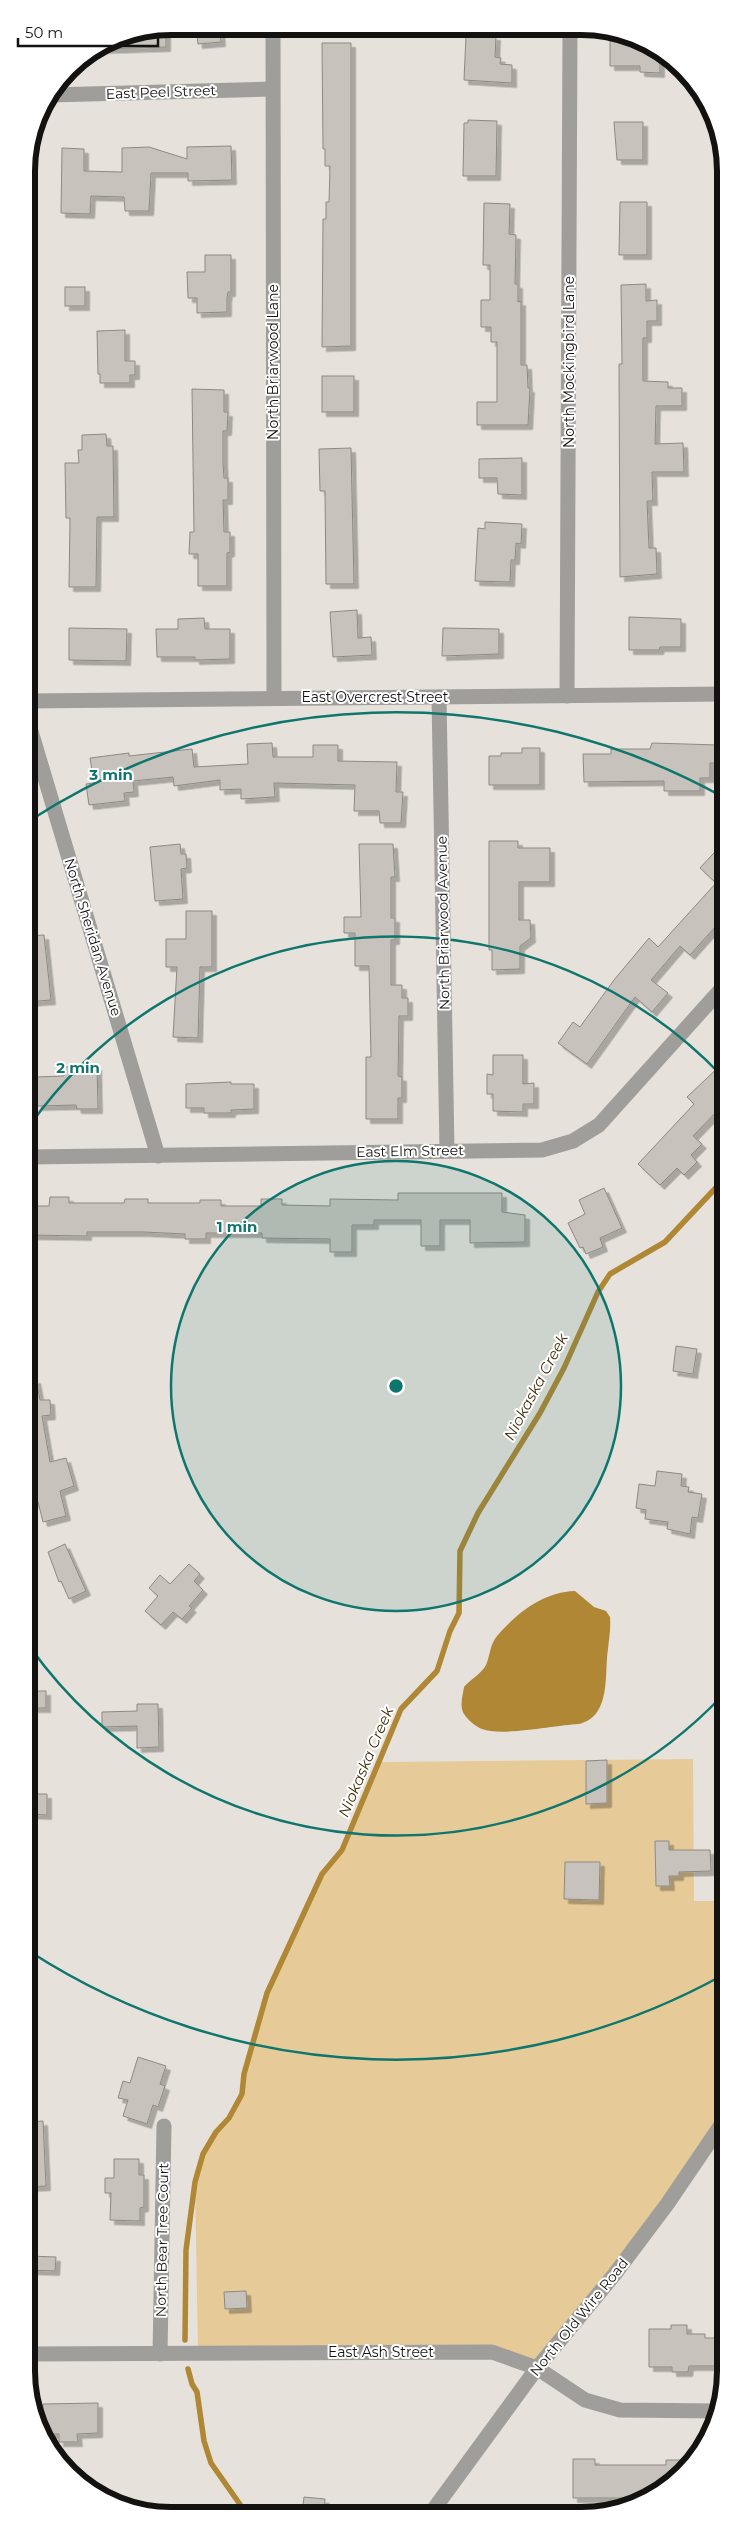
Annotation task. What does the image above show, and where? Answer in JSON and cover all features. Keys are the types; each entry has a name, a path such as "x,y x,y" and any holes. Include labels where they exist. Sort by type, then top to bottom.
{"street":[{"name":"North Briarwood Lane","path":"273,35 274,697"},
{"name":"North Mockingbird Lane","path":"567,696 570,35"},
{"name":"East Peel Street","path":"59,95 272,89"},
{"name":"East Overcrest Street","path":"35,701 717,694"},
{"name":"North Briarwood Avenue","path":"439,697 447,1150"},
{"name":"North Sheridan Avenue","path":"35,745 158,1156"},
{"name":"East Elm Street","path":"35,1157 542,1150 572,1141 599,1125 717,994"},
{"name":"North Bear Tree Court","path":"160,2354 164,2126"},
{"name":"North Old Wire Road","path":"435,2507 537,2368 668,2204 717,2132"},
{"name":"East Ash Street","path":"35,2354 492,2352 537,2368 585,2400 620,2410 711,2411"}],"shaded area":[{"path":"575,1591 594,1607 606,1611 610,1617 606,1682 602,1703 597,1712 590,1720 579,1724 529,1730 491,1731 474,1725 464,1714 462,1708 464,1687 484,1668 497,1636 513,1619 532,1605 552,1595"},
{"path":"693,1759 694,1901 717,1901 717,2130 537,2368 492,2352 198,2353 195,2182 203,2154 216,2132 237,2105 242,2094 244,2074 267,1993 322,1874 342,1850 380,1762"}],"building":[{"path":"162,35 166,35 166,47 112,49 128,42"},
{"path":"197,35 221,35 221,42 198,44"},
{"path":"466,35 496,36 495,57 501,58 500,64 512,65 512,83 464,80"},
{"path":"610,39 633,45 660,60 660,73 640,72 640,66 610,66"},
{"path":"322,43 351,43 351,346 322,347 323,219 326,219 326,202 329,202 330,166 325,166 325,149 323,149"},
{"path":"468,120 497,121 496,176 463,176 464,123 468,123"},
{"path":"614,122 643,122 643,160 617,160"},
{"path":"231,146 232,180 188,181 188,173 151,173 149,211 125,211 124,197 91,196 90,214 61,213 62,148 84,149 84,171 122,172 122,148 149,147 187,159 187,147"},
{"path":"620,202 647,202 647,255 619,255"},
{"path":"484,203 510,204 509,234 516,235 515,284 518,284 518,302 521,301 521,365 527,365 528,388 530,388 528,425 477,425 477,402 497,402 497,342 491,342 491,327 481,327 481,300 490,300 490,265 483,265"},
{"path":"205,255 231,255 231,292 228,292 227,312 197,313 197,298 188,298 187,272 205,272"},
{"path":"646,284 646,301 657,300 657,321 647,321 647,338 643,338 643,381 668,382 668,388 682,388 682,406 656,406 655,444 683,443 684,472 652,472 653,501 647,501 649,548 656,548 657,574 620,577 619,364 622,364 621,285"},
{"path":"65,287 85,287 85,306 65,306"},
{"path":"125,330 125,361 135,361 135,375 130,375 130,383 100,383 97,331"},
{"path":"322,376 354,376 354,412 322,412"},
{"path":"192,389 224,390 224,412 228,412 227,431 223,431 224,478 228,478 228,500 223,500 224,532 230,532 230,552 227,553 227,586 198,586 198,554 189,554 190,532 194,532"},
{"path":"106,434 107,446 113,446 114,517 97,517 96,587 69,587 70,518 66,518 65,463 79,463 78,450 82,450 82,435"},
{"path":"351,448 354,584 326,584 325,491 320,491 319,449"},
{"path":"522,458 522,495 498,494 497,478 479,478 479,459"},
{"path":"485,522 522,524 521,544 516,543 515,560 511,560 510,582 475,581 478,528 485,529"},
{"path":"357,610 358,638 371,637 372,655 333,657 330,612"},
{"path":"629,617 681,619 681,647 660,647 659,650 629,650"},
{"path":"204,618 205,629 230,629 230,659 195,660 195,657 157,657 156,629 178,629 178,619"},
{"path":"69,628 127,629 126,661 69,660"},
{"path":"443,628 499,629 499,654 442,656"},
{"path":"272,743 273,757 313,757 313,745 338,745 338,761 397,762 396,792 403,792 401,823 380,823 379,811 354,811 355,785 274,783 275,797 241,799 241,789 220,790 220,780 174,786 173,777 133,781 134,792 124,793 125,801 89,805 86,784 94,783 90,758 129,753 129,756 192,749 194,767 248,764 247,744"},
{"path":"652,743 717,745 717,763 710,763 710,778 700,778 700,791 664,791 664,781 584,782 583,754 611,754 611,749 650,749"},
{"path":"522,748 540,748 540,785 489,785 489,756 501,756 501,753 522,753"},
{"path":"489,841 518,841 518,848 550,848 550,882 519,882 519,920 530,920 531,938 520,946 520,969 492,970 492,950 489,950"},
{"path":"180,844 181,854 186,854 187,868 181,869 183,899 155,901 150,847"},
{"path":"359,844 393,844 395,877 391,877 391,918 395,918 395,940 391,940 391,985 402,985 402,998 408,998 408,1016 399,1016 398,1076 402,1077 402,1098 398,1098 398,1119 366,1119 366,1057 371,1057 369,966 355,966 355,933 344,933 344,917 361,917"},
{"path":"717,850 717,925 690,955 680,946 651,980 668,993 652,1012 635,997 587,1064 558,1043 573,1022 580,1027 614,980 649,938 658,947 716,883 700,868"},
{"path":"186,911 212,911 212,967 200,967 198,1038 173,1037 177,967 166,967 166,939 186,939"},
{"path":"44,935 51,1000 35,1001 35,936"},
{"path":"493,1055 523,1055 523,1084 534,1083 534,1104 523,1104 523,1112 493,1111 493,1094 487,1094 487,1074 493,1075"},
{"path":"97,1066 98,1109 77,1109 76,1105 37,1106 36,1077 64,1076 64,1067"},
{"path":"717,1069 717,1111 693,1136 702,1144 691,1155 697,1162 684,1175 677,1168 660,1185 638,1164 694,1104 687,1097"},
{"path":"231,1082 231,1084 254,1084 254,1109 231,1110 231,1113 204,1113 204,1108 186,1108 186,1084"},
{"path":"604,1188 622,1228 600,1238 603,1247 586,1254 583,1247 580,1248 568,1223 585,1214 579,1200"},
{"path":"398,1193 502,1193 502,1212 525,1215 525,1242 470,1243 470,1220 440,1220 440,1246 421,1246 421,1220 374,1220 374,1225 352,1225 352,1252 330,1252 330,1239 262,1238 262,1233 206,1233 206,1239 185,1239 185,1234 144,1232 87,1232 87,1236 35,1235 35,1206 49,1206 50,1197 69,1197 69,1203 124,1203 125,1199 148,1199 148,1203 200,1203 200,1200 221,1200 221,1206 261,1206 261,1199 282,1199 282,1205 330,1206 330,1199 398,1200"},
{"path":"676,1346 697,1349 693,1374 673,1371"},
{"path":"35,1379 40,1400 50,1400 51,1415 42,1416 50,1462 66,1458 74,1486 60,1491 66,1516 43,1522 38,1502 35,1503"},
{"path":"657,1471 682,1474 681,1486 689,1487 688,1492 702,1494 698,1518 692,1517 690,1534 667,1529 668,1522 645,1519 646,1510 636,1508 639,1484 655,1486"},
{"path":"65,1544 86,1591 69,1599 61,1581 59,1582 48,1552"},
{"path":"189,1564 200,1574 194,1581 203,1590 189,1606 192,1608 182,1619 173,1612 161,1625 145,1611 158,1596 149,1588 160,1575 170,1584"},
{"path":"35,1691 46,1691 46,1708 35,1708"},
{"path":"137,1704 158,1704 159,1747 137,1748 137,1726 102,1727 102,1712 137,1711"},
{"path":"607,1760 607,1803 586,1804 586,1761"},
{"path":"35,1794 47,1794 47,1815 35,1814"},
{"path":"655,1841 669,1841 669,1850 710,1850 711,1871 679,1872 679,1876 669,1876 670,1886 656,1886"},
{"path":"565,1862 600,1862 599,1900 564,1899"},
{"path":"138,2057 166,2066 160,2084 165,2086 158,2107 153,2105 147,2124 123,2116 128,2100 118,2098 123,2081 130,2083"},
{"path":"43,2121 46,2186 35,2187 35,2122"},
{"path":"114,2159 139,2159 139,2175 144,2175 144,2207 140,2208 140,2221 110,2220 111,2193 105,2193 105,2178 114,2178"},
{"path":"35,2256 56,2257 55,2271 35,2270"},
{"path":"246,2291 247,2308 225,2309 224,2292"},
{"path":"671,2325 687,2325 687,2334 705,2334 705,2338 717,2338 717,2366 689,2366 688,2372 672,2372 672,2367 649,2367 649,2329 671,2329"},
{"path":"98,2403 98,2433 77,2434 78,2442 59,2442 59,2434 50,2434 49,2431 43,2416 43,2404"},
{"path":"573,2459 595,2459 595,2465 666,2465 666,2460 683,2460 664,2479 633,2497 573,2498"},
{"path":"304,2497 325,2499 324,2507 303,2507"}],"waterway":[{"name":"Niokaska Creek","path":"185,2340 186,2250 195,2182 203,2154 216,2132 229,2118 242,2094 244,2074 267,1993 322,1874 342,1850 401,1709 437,1671 450,1631 459,1613 460,1551 478,1513 540,1413 564,1368 598,1292 610,1274 665,1242 717,1186"},
{"name":"Niokaska Creek","path":"188,2369 192,2384 197,2392 204,2441 211,2463 242,2507"}]}
